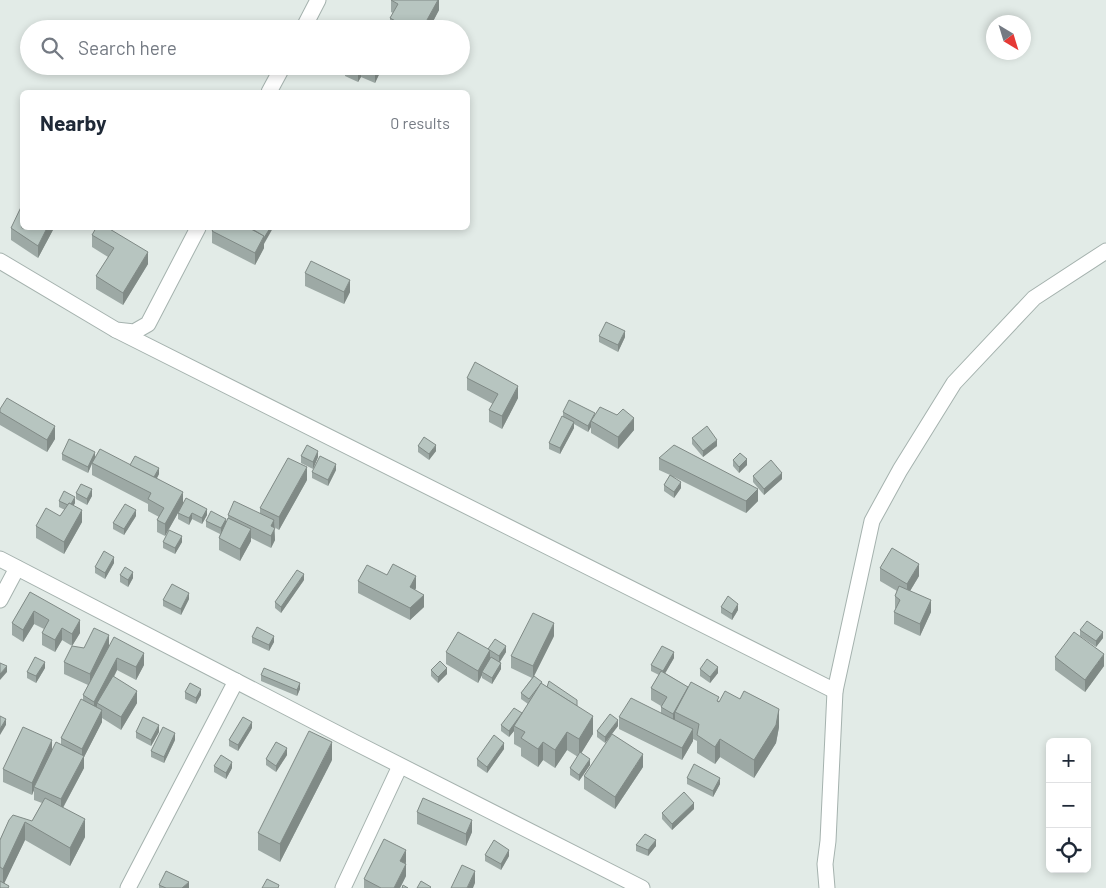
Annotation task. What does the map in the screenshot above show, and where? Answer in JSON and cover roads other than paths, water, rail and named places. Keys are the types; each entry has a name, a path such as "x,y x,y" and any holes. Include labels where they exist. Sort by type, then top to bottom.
{"street":[{"path":"308,20 318,0"},
{"path":"270,90 278,75"},
{"path":"116,330 134,332 148,324 197,230"},
{"path":"827,888 825,864 828,841 836,691 872,521 900,470 954,384 1034,298 1106,251"},
{"path":"0,261 116,330 836,691"},
{"path":"0,559 400,766 642,888"},
{"path":"0,600 17,568"},
{"path":"128,888 236,681"},
{"path":"343,888 400,766"}]}
